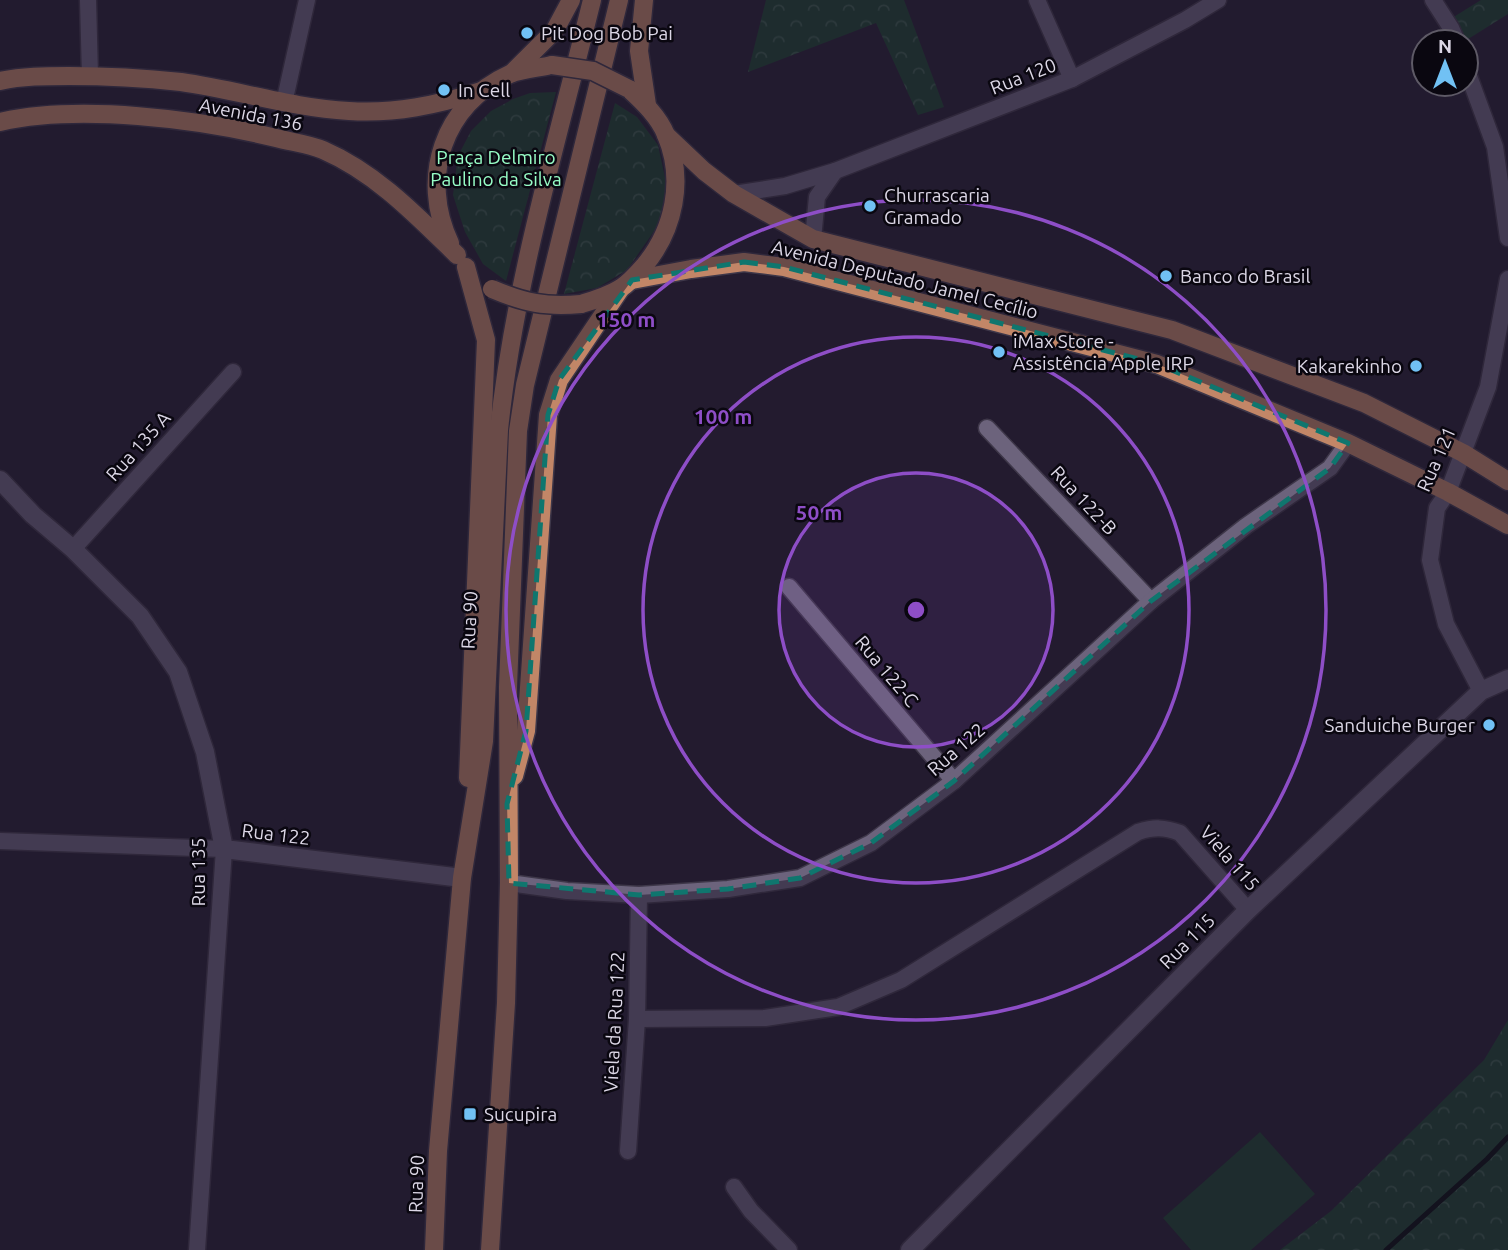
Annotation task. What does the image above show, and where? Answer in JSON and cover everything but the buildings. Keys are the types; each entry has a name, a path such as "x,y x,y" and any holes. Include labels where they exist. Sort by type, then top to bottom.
{"main road":[{"path":"465,849 486,340 461,261 441,223 435,187 440,151 456,118 481,92 511,74 555,30 571,0"},
{"name":"Rua 90","path":"434,1250 438,1151 465,849 484,741 503,387 516,311 592,0"},
{"path":"490,1250 506,1003 509,883 508,687 520,419 525,385 619,0"},
{"path":"644,0 639,51 647,105"},
{"path":"507,803 526,731 548,415 559,380 626,284 658,248 674,212 675,173 666,135 647,105 629,89 593,71 552,65 511,74"},
{"name":"Avenida 136","path":"0,81 41,76 90,76 182,82 284,103 351,111 398,110 439,105 481,92"},
{"name":"Avenida 136","path":"0,122 79,114 161,120 248,132 321,149 365,173 402,201 461,261"},
{"name":"Avenida Deputado Jamel Cecílio","path":"666,135 704,171 734,194 813,239 1172,330 1364,403 1463,453 1508,481"},
{"path":"461,261 492,289 520,301 540,305 581,304 602,298 626,284"},
{"name":"Avenida Deputado Jamel Cecílio","path":"626,284 691,269 744,262 784,267 1157,364 1348,443 1508,525"}],"street":[{"path":"88,0 90,76"},
{"path":"284,103 307,0"},
{"path":"1037,0 1072,79"},
{"name":"Rua 120","path":"734,194 785,187 835,171 1072,79 1218,0"},
{"path":"1433,0 1451,28"},
{"path":"1477,98 1495,147 1508,239"},
{"path":"813,239 817,197 835,171"},
{"name":"Rua 121","path":"1480,691 1446,624 1430,560 1437,508 1448,492 1488,387 1508,279"},
{"name":"Rua 135 A","path":"73,549 233,372"},
{"name":"Rua 122-B","path":"987,428 1151,601"},
{"name":"Rua 122","path":"509,883 567,891 639,895 727,889 800,878 871,844 954,781 1151,601 1246,526 1330,468 1348,443"},
{"name":"Rua 135","path":"0,480 140,617 178,673 205,752 224,849 197,1250"},
{"name":"Rua 135","path":"0,499 33,515"},
{"name":"Rua 122-C","path":"789,587 954,781"},
{"name":"Rua 115","path":"910,1250 1248,910 1480,691 1508,679"},
{"name":"Viela 115","path":"637,1019 765,1018 838,1007 901,980 1139,832 1153,827 1180,833 1248,910"},
{"name":"Rua 122","path":"0,841 224,849 463,878"},
{"name":"Viela da Rua 122","path":"628,1151 637,1019 639,895"},
{"path":"734,1187 751,1211 789,1250"}],"highlighted area":[{"path":"744,262 784,267 1157,364 1348,443 1330,468 1151,601 954,781 871,843 800,878 728,889 639,895 509,883 507,804 526,731 548,415 559,380 632,280"}],"green space":[{"path":"766,0 904,0 944,107 918,115 876,23 748,72"},
{"path":"1481,0 1508,0 1508,14 1480,32 1480,28 1458,28 1452,18"},
{"name":"Praça Delmiro Paulino da Silva","path":"556,92 506,281 483,264 465,232 453,195 458,156 471,131 491,111 530,93"},
{"name":"Praça Delmiro Paulino da Silva","path":"615,103 637,117 658,145 667,187 659,224 627,270 597,288 564,294"},
{"path":"1508,1020 1508,1250 1280,1250 1331,1211 1484,1060"},
{"path":"1260,1132 1315,1194 1251,1250 1191,1250 1163,1218"}],"waterway":[{"path":"1386,1250 1508,1137"}],"place":[{"name":"Pit Dog Bob Pai","path":"527,33"},
{"name":"In Cell","path":"444,90"},
{"name":"Churrascaria Gramado","path":"870,206"},
{"name":"Banco do Brasil","path":"1166,276"},
{"name":"iMax Store - Assistência Apple IRP","path":"999,352"},
{"name":"Kakarekinho","path":"1416,366"},
{"name":"Sanduiche Burger","path":"1489,725"},
{"name":"Sucupira","path":"470,1114"}]}
